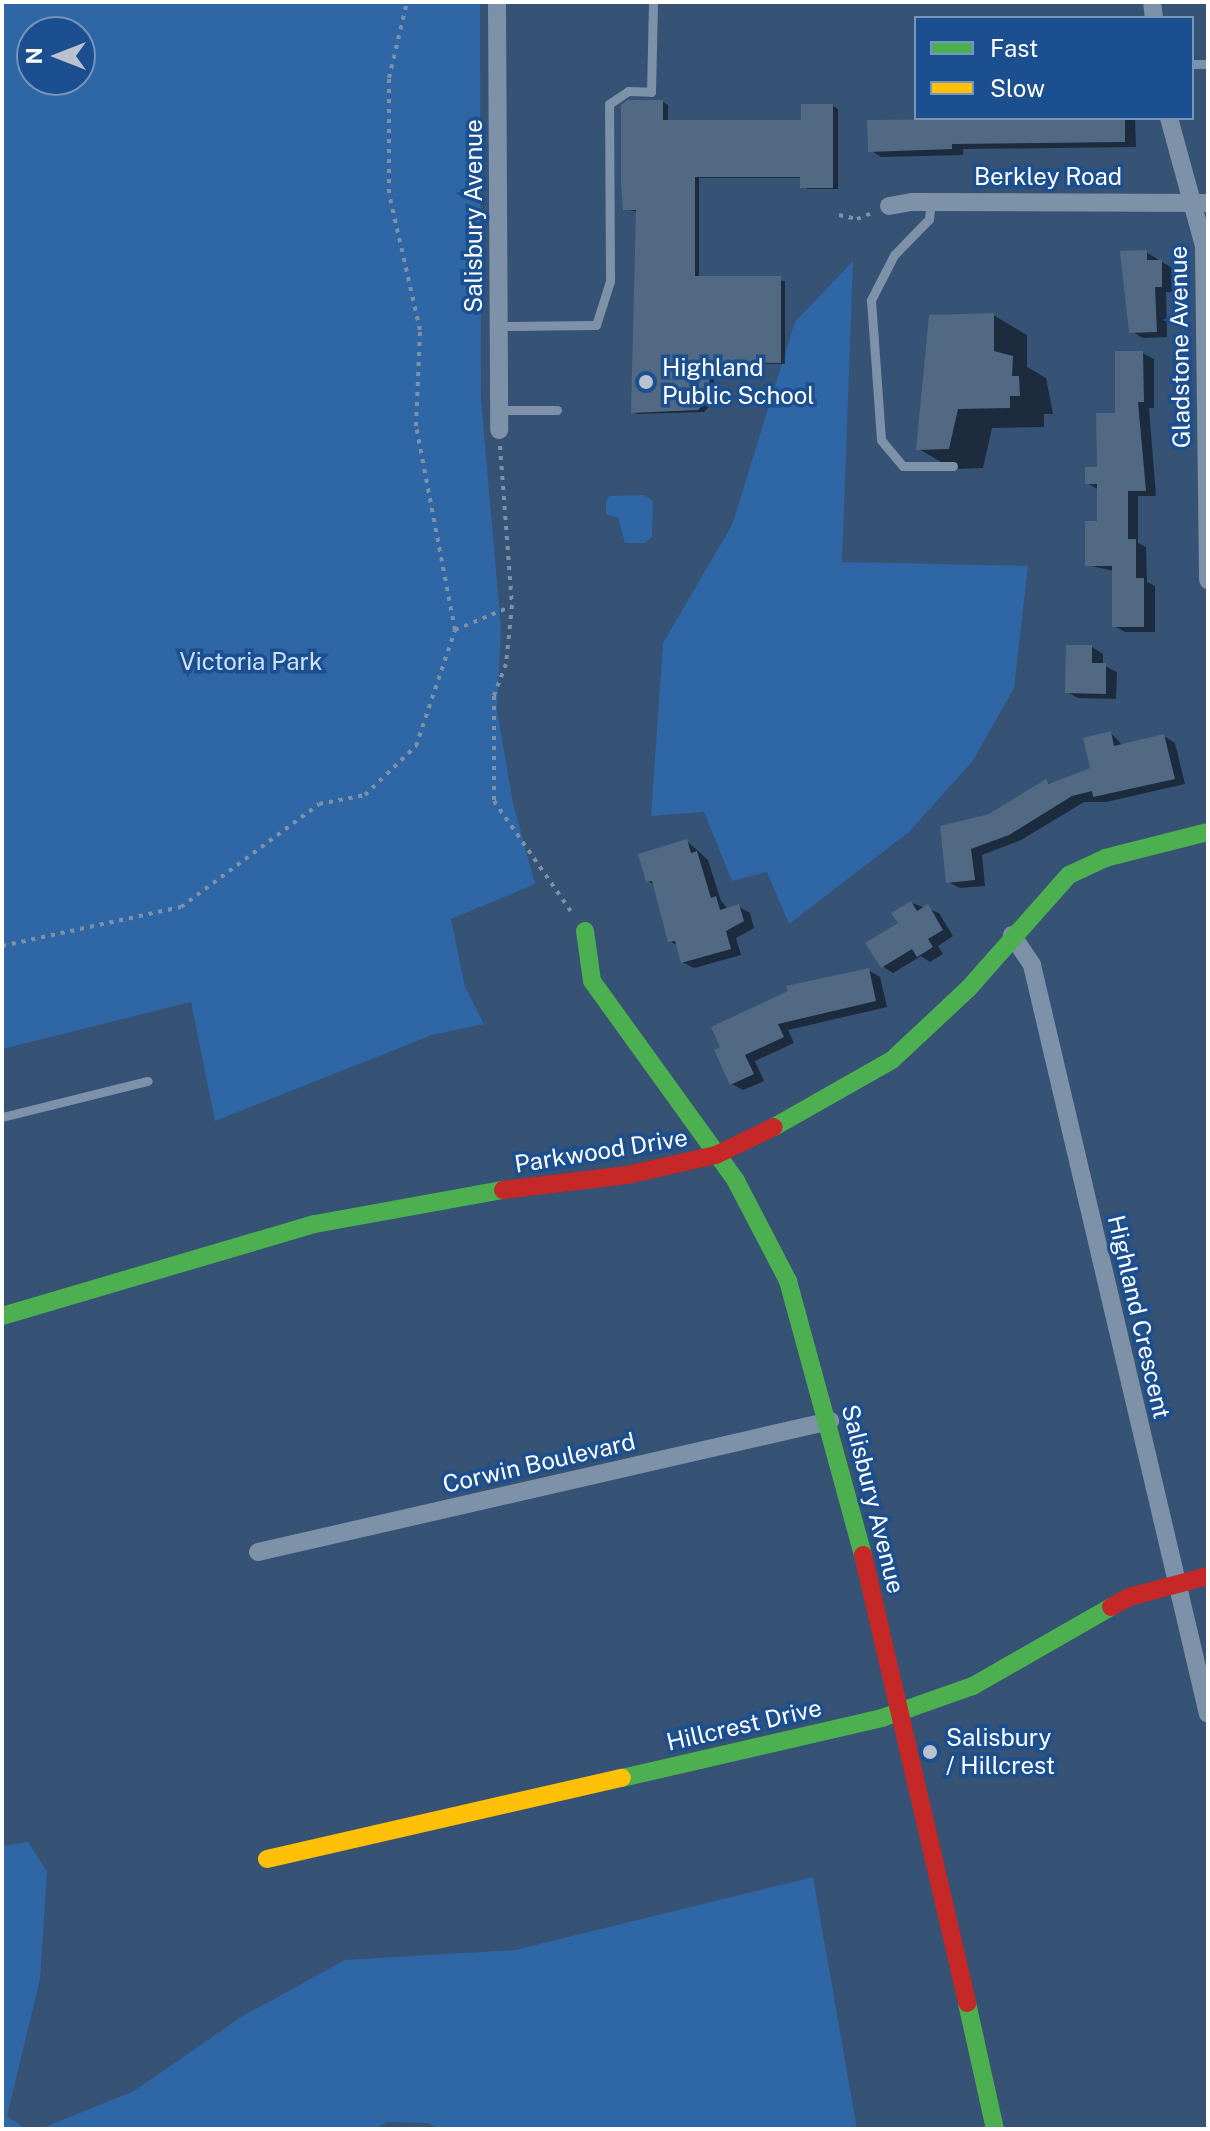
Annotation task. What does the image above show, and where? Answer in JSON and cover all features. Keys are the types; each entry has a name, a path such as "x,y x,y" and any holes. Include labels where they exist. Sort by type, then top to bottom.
{"street":[{"name":"Salisbury Avenue","path":"497,2 499,430"},
{"name":"Gladstone Avenue","path":"1170,120 1201,202 1208,580"},
{"name":"Berkley Road","path":"889,206 931,202 1201,202"},
{"name":"Parkwood Drive","path":"2,1316 315,1224 446,1197 627,1175 716,1155 808,1111 892,1060 968,989 1012,935 1069,875 1105,858 1208,832"},
{"name":"Salisbury Avenue","path":"585,931 592,981 736,1181 788,1281 830,1421 995,2129"},
{"name":"Highland Crescent","path":"1012,935 1032,965 1208,1714"},
{"name":"Corwin Boulevard","path":"258,1552 830,1421"},
{"name":"Hillcrest Drive","path":"267,1859 900,1712 973,1686 1129,1597 1208,1576"}],"lane":[{"path":"498,326 596,325 610,281 609,104 628,91 651,92 653,2"},
{"path":"931,202 929,219 894,255 871,300 881,440 903,466 953,466"},
{"path":"498,410 557,410"},
{"path":"2,1117 148,1081"}],"path":[{"path":"2,946 181,907 319,804 365,795 416,746 455,630 416,426 420,330 389,193 389,78 407,2"},
{"path":"839,215 857,219 889,206"},
{"path":"499,430 512,605 506,664 494,696 494,801 585,931"},
{"path":"455,630 512,605"}],"green space":[{"name":"Victoria Park","path":"2,2 480,2 481,399 501,628 497,710 513,803 535,884 451,919 465,987 484,1024 432,1035 215,1121 191,1002 2,1049"},
{"path":"853,261 842,562 1028,566 1014,688 972,762 909,832 789,924 767,872 732,881 704,812 651,816 663,643 732,525 795,322"},
{"path":"644,495 653,501 652,537 645,543 625,543 618,518 606,514 606,502 609,496"},
{"path":"28,1842 47,1872 40,1979 7,2116 26,2129 2,2129 2,1846"},
{"path":"813,1877 857,2129 439,2129 428,2123 388,2122 374,2129 40,2129 134,2091 241,2017 345,1960 515,1950"}],"building":[{"path":"628,100 663,100 663,120 801,120 801,104 833,104 833,188 800,188 800,177 695,177 695,276 781,276 781,363 711,362 708,399 698,410 631,413 636,210 623,210 621,183 621,105"},
{"path":"867,120 1125,120 1125,142 952,144 952,149 868,152"},
{"path":"1147,250 1147,260 1162,260 1162,287 1155,287 1157,332 1129,333 1120,251"},
{"path":"994,313 994,351 1013,356 1012,376 1019,376 1020,396 1010,396 1010,408 958,409 949,449 916,450 929,315"},
{"path":"1115,351 1143,351 1144,402 1138,402 1146,491 1128,491 1128,539 1136,539 1136,578 1144,578 1144,627 1112,627 1112,566 1085,566 1085,521 1097,521 1097,484 1085,484 1085,467 1097,467 1096,413 1115,413"},
{"path":"1066,645 1092,645 1092,663 1106,663 1106,694 1065,693"},
{"path":"1111,731 1114,746 1164,734 1175,779 1093,797 1092,791 1072,796 1009,835 971,849 975,880 946,883 940,826 989,814 1046,779 1049,784 1090,768 1083,738"},
{"path":"687,839 691,853 697,851 711,898 716,896 720,910 739,904 744,921 726,931 731,949 681,963 675,941 668,942 652,881 646,882 638,854"},
{"path":"911,901 917,911 928,904 943,930 928,939 933,947 917,957 912,949 881,968 865,943 898,923 891,913"},
{"path":"869,968 876,1001 778,1024 784,1037 745,1055 754,1074 730,1085 714,1050 720,1047 711,1027 788,991 786,986"}],"traffic: fast":[{"path":"774,1127 892,1060 968,989 1069,875 1105,858 1208,832"},
{"path":"585,931 592,981 736,1181 788,1281 863,1555"},
{"path":"2,1316 315,1224 503,1190"},
{"path":"622,1778 882,1718 973,1686 1111,1607"},
{"path":"967,2003 995,2129"}],"traffic: slow":[{"path":"267,1859 622,1778"}],"traffic: jam":[{"path":"503,1190 627,1175 716,1155 774,1127"},
{"path":"863,1555 967,2003"},
{"path":"1111,1607 1129,1597 1208,1576"}],"place":[{"name":"Highland Public School","path":"646,382"},
{"name":"Salisbury / Hillcrest","path":"930,1752"}]}
